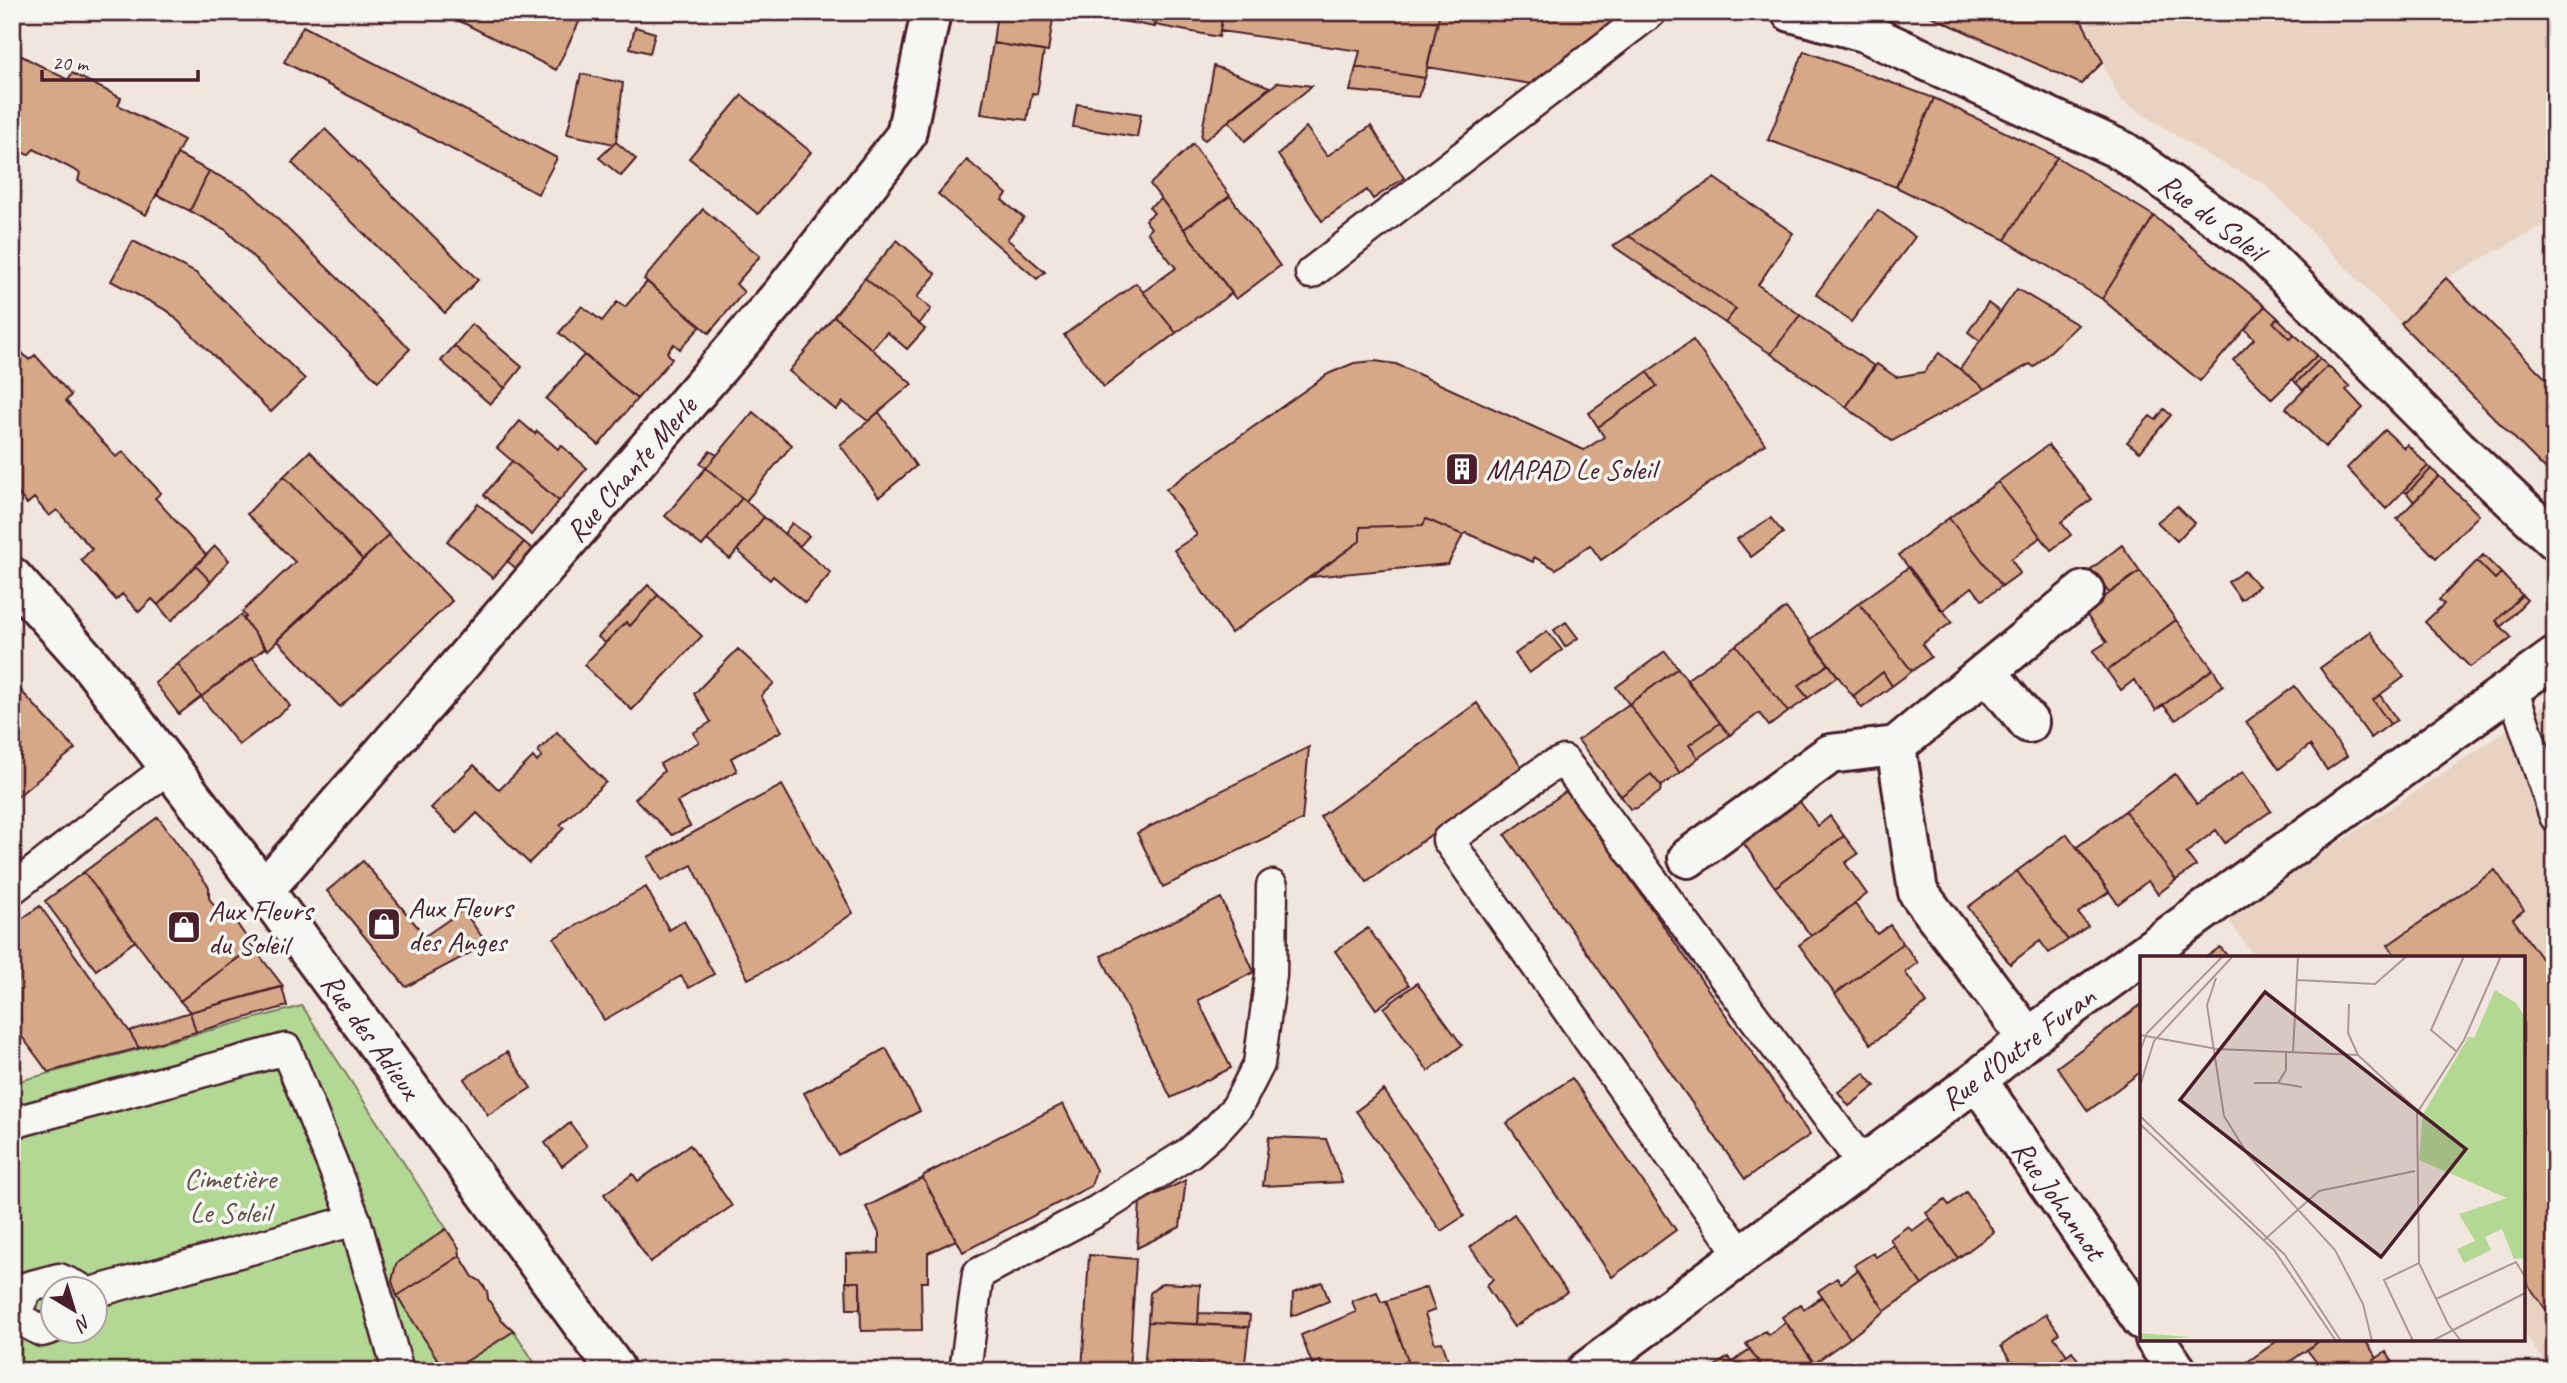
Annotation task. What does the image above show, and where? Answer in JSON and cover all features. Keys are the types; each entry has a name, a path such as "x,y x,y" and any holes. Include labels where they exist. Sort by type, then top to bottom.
{"street":[{"name":"Rue Chante Merle","path":"264,890 782,294 906,135 931,12"},
{"name":"Rue du Soleil","path":"1791,12 1864,32 2123,151 2255,245 2456,447 2555,540"},
{"name":"Rue des Adieux","path":"12,577 89,663 264,890 614,1367 614,1371"},
{"path":"1688,858 1830,754 1896,746 2084,592"},
{"name":"Rue d'Outre Furan","path":"2141,956 2555,657"},
{"path":"1987,672 2029,723"},
{"path":"1896,746 1918,892 2028,1038"},
{"name":"Rue d'Outre Furan","path":"1586,1371 1977,1080 2028,1038 2140,957"},
{"name":"Rue Johannot","path":"1977,1080 2140,1317"},
{"path":"2156,1341 2177,1371"}],"lane":[{"path":"1311,273 1651,12"},
{"path":"2512,688 2555,816"},
{"path":"1741,1255 1448,841 1548,768 1564,761 1863,1164"},
{"path":"12,889 169,767"},
{"path":"965,1371 978,1274 1097,1211 1189,1153 1237,1107 1259,1064 1271,975 1272,886"},
{"path":"12,1123 286,1049 355,1220 398,1371"},
{"path":"108,1288 355,1220"},
{"path":"38,1285 29,1287 13,1316 38,1329"}],"shaded area":[{"path":"2077,12 2555,12 2555,219 2446,278 2401,324 2265,184 2212,158 2120,100"},
{"path":"2555,698 2555,1371 2551,1371 2525,1335 2525,956 2254,956 2227,917"}],"green space":[{"name":"Cimetière Le Soleil","path":"302,1006 459,1248 460,1256 473,1277 480,1281 501,1319 514,1331 540,1371 12,1371 12,1083"}],"building":[{"path":"442,12 584,12 556,70"},
{"path":"997,12 1054,12 1048,52 993,43"},
{"path":"1111,12 1157,12 1155,27 1110,19"},
{"path":"1157,12 1223,12 1219,37 1155,25"},
{"path":"1223,12 1440,12 1425,78 1356,67 1360,51 1220,31"},
{"path":"1440,12 1614,12 1614,21 1531,84 1427,67"},
{"path":"1922,12 2077,12 2103,62 2081,84"},
{"path":"303,26 557,158 538,194 284,62"},
{"path":"635,27 655,33 650,53 630,48"},
{"path":"993,43 1044,51 1037,94 1032,93 1027,120 981,114"},
{"path":"12,51 68,80 72,73 121,98 118,105 184,140 146,215 78,181 80,173 34,149 28,155 12,147"},
{"path":"1804,51 1934,98 1896,187 1768,140"},
{"path":"1214,66 1270,87 1205,140 1201,137"},
{"path":"1356,67 1425,78 1418,97 1350,91"},
{"path":"581,74 623,83 614,144 567,134"},
{"path":"1278,82 1312,86 1245,141 1229,121"},
{"path":"742,95 811,152 758,214 689,158"},
{"path":"1934,98 2057,157 2005,240 1896,187"},
{"path":"1077,104 1141,114 1137,137 1073,127"},
{"path":"1371,126 1404,178 1373,199 1367,190 1322,221 1278,155 1306,127 1327,156"},
{"path":"325,129 478,280 445,313 292,163"},
{"path":"616,142 636,159 621,176 599,158"},
{"path":"1193,144 1230,196 1184,229 1150,184"},
{"path":"177,154 209,171 190,211 157,195"},
{"path":"2057,157 2154,216 2102,299 2005,240"},
{"path":"967,160 1007,194 1002,200 1024,218 1007,239 1045,272 1037,279 938,194"},
{"path":"209,171 248,190 410,349 378,381 226,230 190,211"},
{"path":"1714,178 1793,233 1758,285 1800,315 1771,354 1725,323 1736,309 1629,236"},
{"path":"1230,196 1280,266 1236,299 1184,229"},
{"path":"1161,199 1232,293 1176,333 1143,292 1176,268 1147,232 1151,228 1145,220 1154,213 1149,207"},
{"path":"703,209 760,256 736,284 744,292 709,333 644,279"},
{"path":"1878,210 1915,237 1851,322 1816,294"},
{"path":"2154,216 2265,306 2200,381 2102,299"},
{"path":"1629,236 1736,309 1725,323 1613,246"},
{"path":"897,240 936,274 917,297 931,309 919,324 865,278"},
{"path":"133,241 196,273 305,379 271,412 168,311 111,281"},
{"path":"865,278 925,329 907,349 887,332 872,349 834,316"},
{"path":"2446,278 2555,388 2555,462 2547,471 2401,324"},
{"path":"647,282 701,326 680,349 674,344 667,352 672,359 637,399 559,333 582,306 602,321 617,302 625,307"},
{"path":"1136,283 1176,333 1104,387 1064,335"},
{"path":"2017,289 2078,325 2034,367 2030,364 1985,389 1960,369"},
{"path":"1988,303 2000,312 1980,341 1968,332"},
{"path":"2265,306 2278,318 2273,322 2290,339 2294,334 2317,355 2272,399 2233,360 2254,339 2245,329"},
{"path":"1800,315 1874,366 1846,407 1771,354"},
{"path":"834,316 912,384 868,421 843,402 836,410 789,371"},
{"path":"2278,318 2294,334 2290,339 2273,322"},
{"path":"472,324 522,367 505,388 454,346"},
{"name":"MAPAD Le Soleil","path":"1693,340 1765,444 1601,560 1590,545 1556,569 1534,557 1533,562 1426,519 1423,525 1360,527 1360,541 1231,633 1174,550 1197,535 1166,489 1328,374 1354,363 1375,361 1396,364 1584,450 1604,437 1598,427 1657,386 1647,372"},
{"path":"12,342 29,360 35,355 71,395 66,401 116,457 123,452 161,493 155,498 206,555 158,605 152,599 139,612 122,594 116,600 81,560 92,549 57,510 49,516 34,498 27,504 12,487"},
{"path":"454,346 505,388 490,404 441,361"},
{"path":"1939,353 1985,389 1892,441 1846,407 1877,364 1896,377 1924,372"},
{"path":"584,355 637,399 599,445 546,399"},
{"path":"2317,355 2320,359 2296,383 2293,379"},
{"path":"2320,359 2328,366 2303,390 2296,383"},
{"path":"2328,366 2350,387 2346,390 2363,408 2325,447 2286,408"},
{"path":"1647,372 1657,386 1598,427 1589,413"},
{"path":"2164,409 2171,415 2140,452 2127,442 2150,416 2156,420"},
{"path":"753,412 792,445 746,501 706,468"},
{"path":"879,412 916,466 879,497 840,445"},
{"path":"520,421 558,449 561,445 587,468 559,501 497,448"},
{"path":"2385,430 2404,448 2407,444 2428,466 2386,509 2347,468"},
{"path":"2048,445 2092,499 2061,522 2071,535 2051,550 1998,482"},
{"path":"310,451 389,535 363,560 284,476"},
{"path":"710,451 717,455 706,468 700,463"},
{"path":"512,461 559,501 532,535 484,495"},
{"path":"2428,466 2431,469 2407,493 2403,491"},
{"path":"706,468 742,498 702,546 665,516"},
{"path":"2431,469 2439,476 2414,502 2407,493"},
{"path":"284,476 363,560 268,650 243,619 246,617 242,612 295,562 247,514"},
{"path":"2439,476 2479,515 2436,558 2397,519"},
{"path":"1998,482 2041,537 2011,559 2020,573 2002,586 1949,518"},
{"path":"742,498 764,517 730,559 707,540"},
{"path":"478,504 524,542 493,578 447,541"},
{"path":"2177,506 2194,523 2177,541 2157,522"},
{"path":"764,517 831,573 805,603 773,576 770,580 737,550"},
{"path":"1771,518 1783,533 1751,557 1737,539"},
{"path":"1949,518 2002,586 1982,600 1972,587 1942,611 1899,555"},
{"path":"1426,519 1463,535 1448,564 1311,577 1360,541 1360,527 1423,525"},
{"path":"792,523 809,536 800,546 784,534"},
{"path":"389,535 452,601 340,707 277,640"},
{"path":"524,542 535,551 518,570 507,561"},
{"path":"2122,545 2140,571 2109,593 2091,569"},
{"path":"215,546 229,560 211,582 196,566"},
{"path":"2483,555 2501,573 2495,579 2477,561"},
{"path":"2477,561 2495,579 2501,573 2522,595 2496,621 2512,638 2470,667 2425,622 2444,604 2439,600"},
{"path":"196,566 211,582 171,621 158,605"},
{"path":"1909,567 1952,622 1922,644 1931,657 1912,671 1859,603"},
{"path":"2140,571 2176,620 2107,671 2093,651 2107,642 2084,612"},
{"path":"2244,571 2259,586 2241,600 2228,582"},
{"path":"648,585 658,595 630,626 626,622 605,643 598,637"},
{"path":"658,595 702,636 632,710 584,665 626,622 630,626"},
{"path":"2522,595 2527,600 2501,627 2496,621"},
{"path":"1859,603 1912,671 1892,686 1883,672 1853,696 1810,640"},
{"path":"1786,608 1829,664 1798,686 1808,698 1788,712 1736,645"},
{"path":"241,615 265,648 201,697 178,664"},
{"path":"2176,620 2213,669 2156,710 2134,680 2121,690 2107,671"},
{"path":"1566,622 1578,638 1565,647 1554,630"},
{"path":"1547,631 1562,650 1529,673 1515,654"},
{"path":"2370,632 2404,677 2373,700 2390,724 2371,738 2320,668"},
{"path":"1736,645 1788,712 1769,726 1759,713 1730,735 1686,680"},
{"path":"738,649 774,683 761,696 782,731 731,758 737,771 677,802 690,826 672,835 635,799 664,771 660,764 699,742 693,733 711,722 694,694"},
{"path":"1665,651 1678,668 1629,704 1616,687"},
{"path":"252,657 290,706 239,745 201,697"},
{"path":"178,664 201,697 179,714 155,683"},
{"path":"1829,664 1838,676 1808,698 1798,686"},
{"path":"1678,668 1720,723 1689,745 1698,758 1680,773 1629,704"},
{"path":"2213,669 2223,685 2176,720 2163,705"},
{"path":"1883,672 1892,686 1862,708 1853,696"},
{"path":"12,681 75,749 12,801 13,780"},
{"path":"2295,686 2347,756 2327,770 2310,745 2279,769 2246,722"},
{"path":"2380,695 2397,720 2390,724 2373,700"},
{"path":"1477,703 1522,767 1367,882 1320,817"},
{"path":"1629,704 1680,773 1661,786 1651,774 1621,796 1578,740"},
{"path":"1720,723 1730,735 1698,758 1689,745"},
{"path":"557,732 606,782 560,825 564,828 529,863 477,813 457,833 431,808 474,765 499,790 533,757 537,762 542,756 538,751"},
{"path":"1309,747 1302,820 1163,887 1137,833"},
{"path":"2243,772 2271,811 2225,843 2216,830 2186,853 2196,866 2176,880 2125,811 2175,774 2197,804"},
{"path":"1651,774 1661,786 1660,792 1637,808 1630,809 1621,796"},
{"path":"782,785 853,913 786,960 748,979 692,865 661,881 648,857"},
{"path":"1568,790 1810,1135 1745,1179 1505,835"},
{"path":"1795,795 1818,826 1830,816 1844,836 1775,887 1739,837"},
{"path":"2125,811 2176,880 2158,894 2148,881 2118,904 2077,847"},
{"path":"158,817 209,887 209,898 217,910 229,912 253,947 180,1001 84,872"},
{"path":"2067,834 2109,892 2078,913 2088,926 2068,940 2017,871"},
{"path":"1844,836 1858,854 1845,863 1867,894 1811,936 1775,887"},
{"path":"363,861 425,936 463,910 487,944 406,987 327,891"},
{"path":"2495,870 2524,910 2513,919 2555,978 2555,1322 2525,1281 2525,956 2396,956 2388,945"},
{"path":"2017,871 2068,940 2049,953 2040,941 2010,964 1968,907"},
{"path":"84,872 135,941 96,970 45,901"},
{"path":"646,887 669,930 684,921 714,974 689,988 681,976 604,1020 554,938"},
{"path":"1221,898 1254,972 1198,1000 1231,1068 1171,1098 1101,956"},
{"path":"1855,904 1877,934 1890,925 1903,943 1835,994 1799,945"},
{"path":"40,906 139,1048 48,1072 12,1023 12,926"},
{"path":"1368,928 1409,985 1376,1009 1335,951"},
{"path":"1903,943 1918,963 1905,972 1927,1003 1871,1044 1835,994"},
{"path":"253,947 283,986 190,1012 180,1001"},
{"path":"2220,947 2227,956 2208,956"},
{"path":"1417,983 1462,1045 1428,1071 1384,1008"},
{"path":"282,987 287,1006 196,1032 190,1012"},
{"path":"2140,1005 2140,1072 2088,1111 2057,1067"},
{"path":"190,1012 196,1032 139,1048 129,1031"},
{"path":"886,1048 920,1111 838,1155 804,1093"},
{"path":"507,1052 531,1088 488,1115 464,1079"},
{"path":"1864,1073 1875,1086 1849,1106 1838,1092"},
{"path":"1572,1078 1676,1230 1612,1277 1507,1123"},
{"path":"1384,1090 1447,1182 1464,1216 1441,1231 1356,1111"},
{"path":"1063,1104 1096,1170 1091,1186 963,1252 923,1178 924,1175"},
{"path":"570,1123 587,1146 562,1166 545,1143"},
{"path":"1269,1137 1326,1139 1342,1182 1263,1186"},
{"path":"690,1145 732,1206 650,1262 604,1194 633,1174 638,1181"},
{"path":"923,1178 956,1240 928,1253 928,1282 921,1282 922,1330 861,1331 860,1282 846,1282 846,1254 879,1253 879,1233 866,1207"},
{"path":"1186,1180 1180,1227 1137,1248 1140,1202"},
{"path":"1966,1192 1994,1232 1958,1258 1926,1213 1945,1200 1949,1205"},
{"path":"1514,1214 1567,1292 1514,1327 1486,1286 1493,1279 1470,1247"},
{"path":"1930,1218 1958,1258 1922,1285 1890,1239 1908,1226 1912,1231"},
{"path":"446,1229 459,1248 460,1256 397,1296 392,1281 396,1264"},
{"path":"1894,1245 1922,1285 1885,1311 1854,1265 1873,1253 1876,1257"},
{"path":"1089,1255 1136,1259 1129,1371 1082,1371"},
{"path":"460,1256 473,1277 480,1281 487,1291 488,1299 501,1319 514,1331 451,1371 445,1371 397,1296"},
{"path":"1858,1270 1885,1311 1850,1338 1818,1291 1837,1278 1841,1283"},
{"path":"846,1282 860,1282 860,1309 847,1309"},
{"path":"1322,1282 1329,1301 1292,1316 1293,1293"},
{"path":"1162,1283 1200,1285 1198,1324 1148,1322 1150,1293"},
{"path":"1427,1287 1435,1310 1425,1314 1435,1343 1442,1342 1451,1368 1446,1371 1412,1371 1386,1301"},
{"path":"1377,1292 1381,1302 1386,1301 1412,1371 1324,1371 1320,1361 1312,1364 1301,1335 1356,1312 1352,1301"},
{"path":"1822,1297 1850,1338 1814,1363 1782,1317 1801,1304 1804,1309"},
{"path":"1199,1313 1250,1315 1249,1327 1198,1324"},
{"path":"2046,1314 2059,1333 2054,1337 2067,1355 2043,1371 2017,1371 2001,1346"},
{"path":"1148,1322 1249,1327 1244,1371 1210,1371 1210,1365 1173,1362 1173,1371 1144,1370"},
{"path":"1786,1322 1814,1363 1804,1371 1765,1371 1746,1344 1765,1331 1769,1335"},
{"path":"2277,1341 2319,1341 2277,1371 2243,1371 2240,1367"},
{"path":"2319,1341 2365,1341 2377,1358 2358,1371 2316,1371 2321,1368 2307,1350"},
{"path":"1750,1349 1765,1371 1709,1370 1728,1357 1732,1362"},
{"path":"2072,1351 2085,1370 2043,1371 2067,1355"},
{"path":"2386,1352 2399,1371 2358,1371 2377,1358"}],"place":[{"name":"MAPAD Le Soleil","path":"1462,469"},
{"name":"Aux Fleurs des Anges","path":"384,924"},
{"name":"Aux Fleurs du Soleil","path":"184,927"}]}
